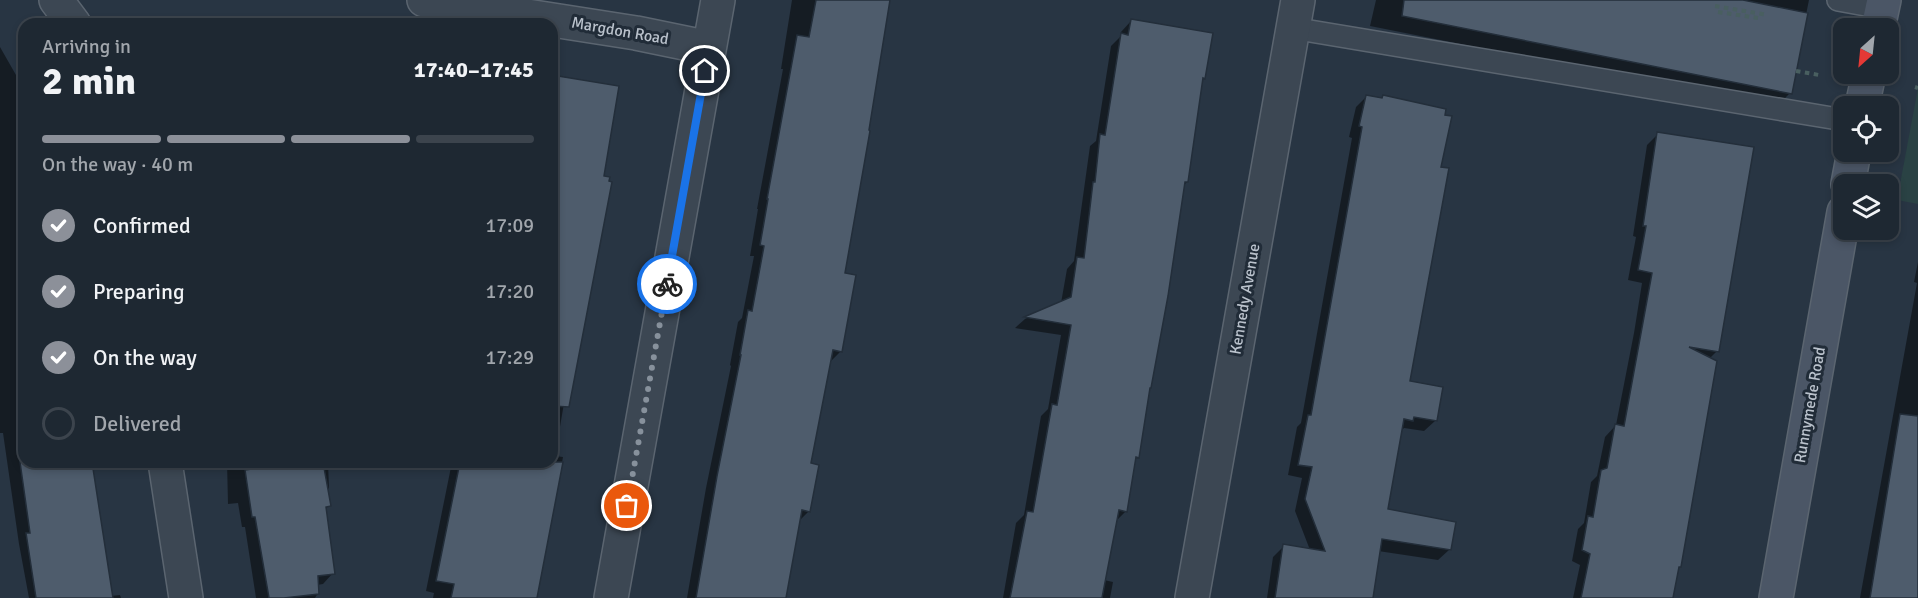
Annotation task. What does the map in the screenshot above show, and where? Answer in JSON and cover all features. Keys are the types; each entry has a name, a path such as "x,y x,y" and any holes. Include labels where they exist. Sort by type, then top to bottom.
{"street":[{"path":"56,0 70,18"},
{"name":"Margdon Road","path":"424,0 540,18"},
{"path":"611,598 718,0"},
{"name":"Kennedy Avenue","path":"1192,598 1295,14"},
{"name":"Margdon Road","path":"558,21 636,33 709,48"},
{"name":"Runnymede Road","path":"1776,598 1839,240"},
{"path":"166,468 186,598"}],"lane":[{"path":"1838,0 1881,12"},
{"path":"1295,14 1833,118"}],"path":[{"path":"1715,6 1768,15"},
{"path":"1719,12 1758,18"},
{"path":"1796,71 1819,75"}],"green space":[{"path":"1918,88 1918,204 1899,200 1899,189"}],"building":[{"path":"816,0 890,0 845,273 856,275 842,352 833,350 811,463 819,465 810,512 802,510 786,598 696,598 748,310 752,311 764,246 760,245 767,199 797,35 809,37"},
{"path":"1404,0 1743,0 1808,13 1792,94 1402,16"},
{"path":"1131,19 1213,33 1205,79 1203,78 1188,182 1185,182 1168,296 1139,458 1136,457 1127,512 1119,510 1102,598 1010,598 1027,511 1033,512 1052,404 1057,405 1071,325 1024,317 1071,297 1077,257 1084,258 1100,134 1105,135 1121,33 1128,35"},
{"path":"558,76 619,86 604,176 610,177 609,181 612,182 569,407 558,406"},
{"path":"1366,95 1382,98 1383,95 1446,109 1445,115 1452,116 1441,167 1449,168 1410,381 1443,387 1437,421 1414,417 1413,421 1404,419 1388,509 1456,522 1451,550 1382,539 1373,598 1275,598 1283,544 1325,551 1305,499 1312,467 1298,465 1308,415 1311,415"},
{"path":"1657,132 1754,147 1719,352 1689,347 1717,361 1681,567 1679,567 1673,598 1581,598 1590,554 1582,550 1588,516 1593,517 1601,470 1607,468 1615,424 1624,426 1652,273 1638,270 1646,226 1643,226"},
{"path":"1900,414 1918,416 1918,598 1870,598"},
{"path":"558,462 563,462 537,598 451,598 454,584 436,581 459,468 558,468"},
{"path":"21,468 93,468 113,598 36,598 26,533 30,533"},
{"path":"324,468 331,506 326,507 335,574 318,576 319,594 269,598 245,470"}],"way so far":[{"path":"627,506 667,284"}],"route":[{"path":"667,284 705,71"}]}
